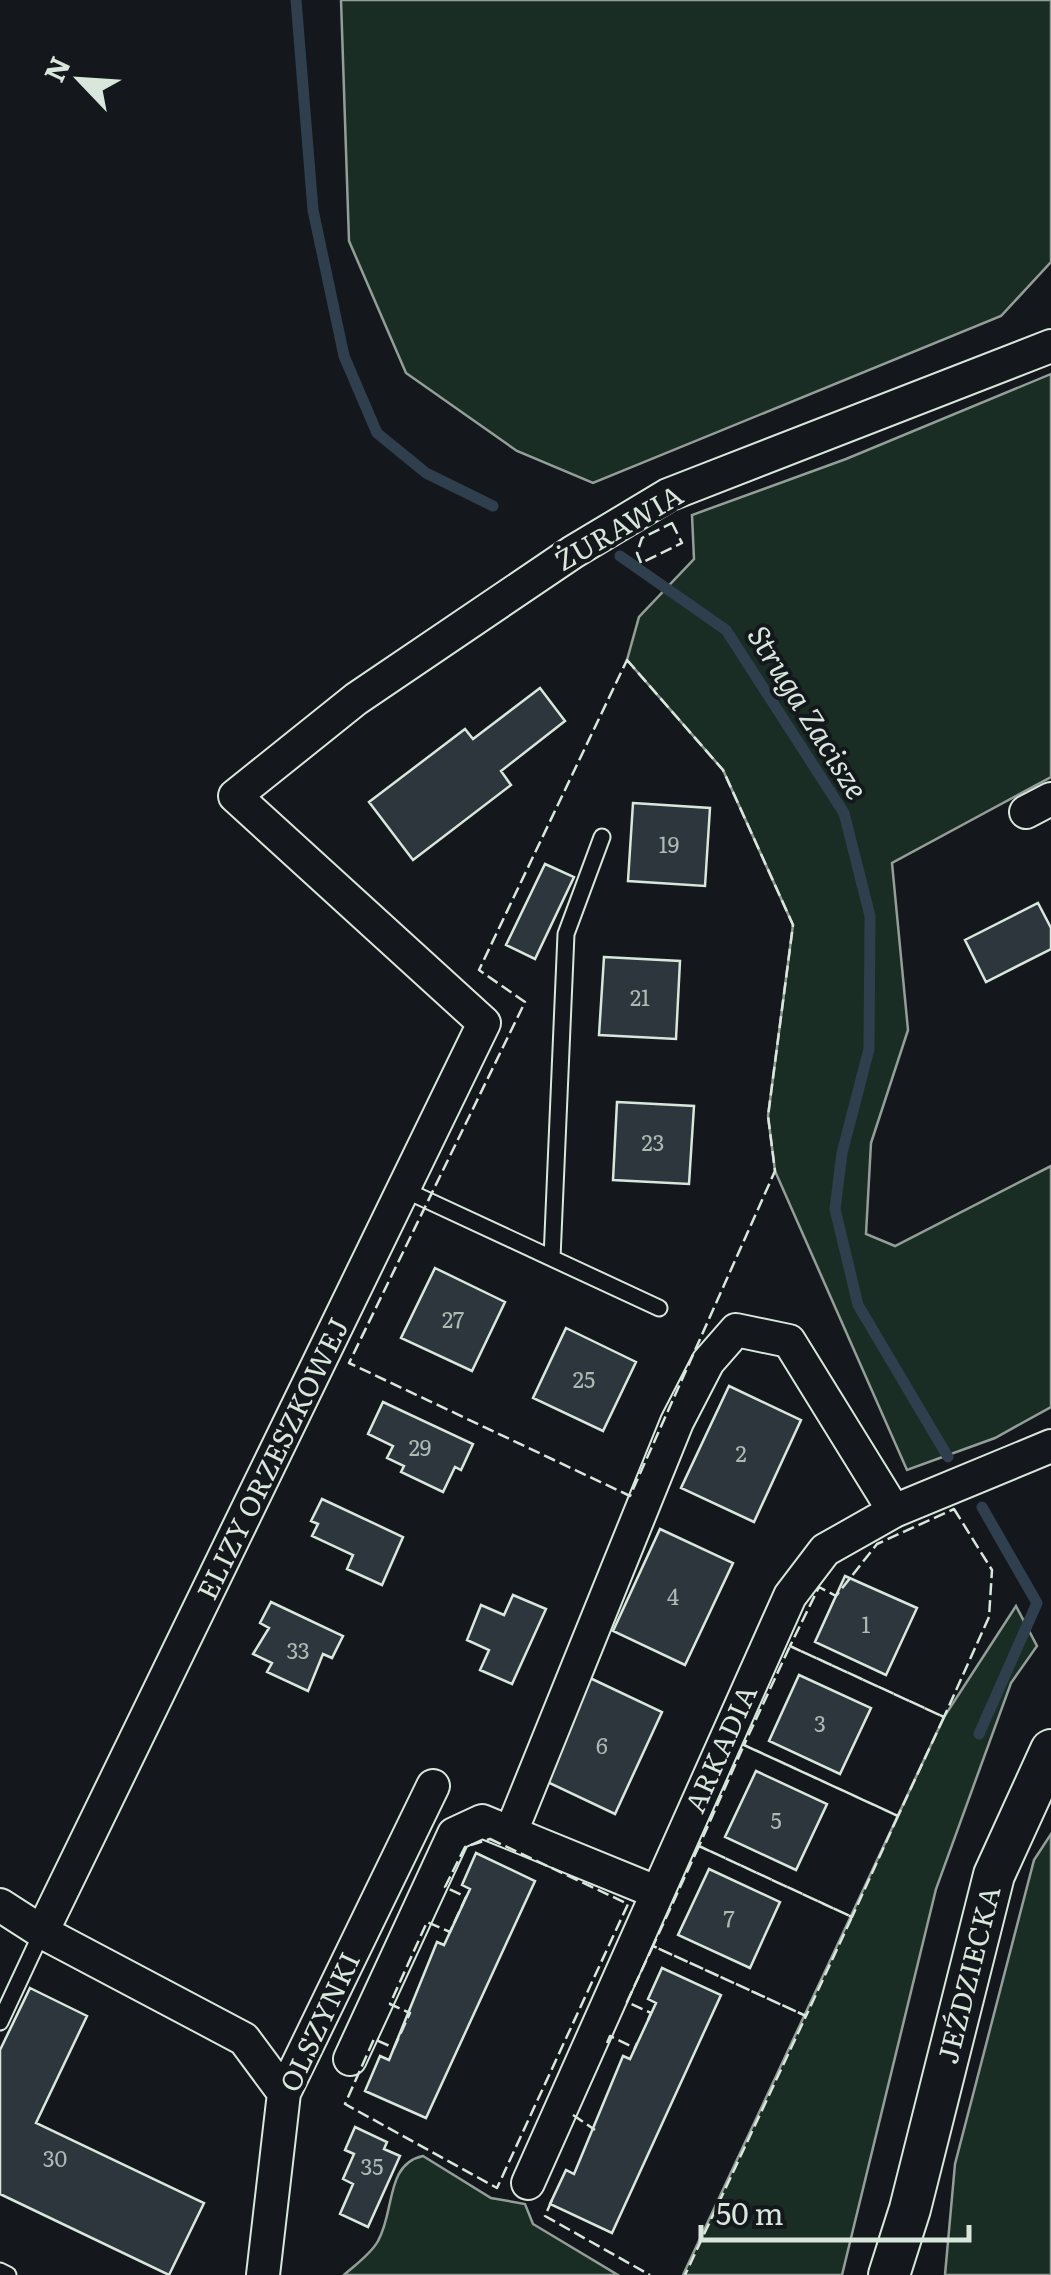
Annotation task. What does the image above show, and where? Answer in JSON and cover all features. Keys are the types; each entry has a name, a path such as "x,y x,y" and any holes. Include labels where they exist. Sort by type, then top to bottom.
{"street":[{"name":"ŻURAWIA","path":"235,796 356,699 573,552 668,495 1051,346"},
{"name":"ELIZY ORZESZKOWEJ","path":"42,1932 484,1023 235,796"},
{"path":"511,1832 677,1422 708,1362 736,1330 789,1341 894,1512"},
{"name":"ARKADIA","path":"528,2182 790,1596 825,1550 894,1512 1051,1446"},
{"name":"JEŹDZIECKA","path":"889,2275 910,2209 994,1875 1051,1750"},
{"name":"OLSZYNKI","path":"263,2275 284,2093 433,1786"},
{"path":"350,2059 454,1834 482,1821 656,1892"},
{"path":"0,1906 244,2039 284,2093"},
{"name":"JEŹDZIECKA","path":"910,2209 911,2275"}],"lane":[{"path":"552,1258 566,934 602,837"},
{"path":"404,1190 659,1308"},
{"path":"0,2022 42,1932"},
{"path":"0,2271 8,2275"}],"green space":[{"path":"341,0 1051,0 1051,262 1001,316 593,483 517,451 406,373 349,241"},
{"path":"1051,374 1051,777 892,863 908,1030 871,1143 866,1234 895,1246 1051,1166 1051,1407 995,1438 907,1470 775,1171 768,1116 793,925 723,770 627,660 639,617 694,559 692,515 846,459"},
{"path":"1016,1606 1037,1646 1011,1683 936,1889 842,2275 683,2275 944,1717"},
{"path":"1051,1834 1051,2275 945,2275 955,2164 1034,1860"},
{"path":"423,2156 491,2198 525,2204 533,2224 618,2275 344,2275 378,2241 402,2169"}],"building":[{"path":"540,688 565,721 501,771 511,785 413,860 369,802 465,729 473,739"},
{"path":"633,803 710,808 705,886 628,881"},
{"path":"545,864 574,877 535,959 506,945"},
{"path":"1038,903 1051,928 1051,949 986,982 965,940"},
{"path":"604,957 680,961 676,1039 599,1035"},
{"path":"617,1102 694,1106 689,1184 613,1180"},
{"path":"435,1268 505,1302 472,1371 401,1338"},
{"path":"566,1328 636,1362 603,1431 533,1398"},
{"path":"729,1386 801,1420 754,1522 681,1488"},
{"path":"383,1402 473,1444 461,1470 455,1467 443,1492 401,1472 404,1466 387,1458 393,1446 368,1434"},
{"path":"322,1499 403,1537 382,1585 347,1569 353,1555 312,1536 318,1524 311,1521"},
{"path":"660,1529 733,1563 685,1665 613,1631"},
{"path":"845,1576 917,1608 886,1675 815,1642"},
{"path":"513,1595 546,1609 512,1684 480,1670 489,1650 467,1640 481,1605 504,1615"},
{"path":"271,1602 343,1636 332,1658 323,1654 308,1691 267,1672 272,1663 253,1654 269,1628 260,1623"},
{"path":"799,1675 871,1708 840,1774 769,1741"},
{"path":"590,1678 662,1712 615,1814 543,1780"},
{"path":"756,1771 827,1804 796,1870 725,1837"},
{"path":"476,1853 535,1881 426,2118 365,2091 380,2056 389,2060 437,1942 444,1945 470,1889 462,1885"},
{"path":"709,1869 780,1902 750,1968 678,1935"},
{"path":"662,1968 721,1995 612,2233 550,2204 566,2170 574,2174 623,2056 630,2059 656,2003 648,1999"},
{"path":"30,1988 87,2016 36,2123 204,2203 169,2275 0,2194 0,2050"},
{"path":"355,2127 387,2142 384,2149 400,2156 368,2227 340,2214 353,2184 343,2179 354,2154 345,2150"}],"waterway":[{"name":"Struga Zacisze","path":"296,0 313,210 344,356 377,433 426,473 493,506"},
{"name":"Struga Zacisze","path":"620,556 726,630 844,813 870,916 869,1049 842,1153 835,1209 858,1305 948,1457"},
{"name":"Struga Zacisze","path":"979,1734 1037,1603 982,1507"}],"fence":[{"path":"672,523 682,543 641,563 637,553 642,538 672,523"},
{"path":"627,660 723,770 793,925 768,1116 775,1171 630,1496 349,1363 525,1002 479,970 627,660"},
{"path":"954,1509 992,1570 989,1617 944,1717 790,1646 819,1587 836,1596 877,1544 954,1509"},
{"path":"790,1646 944,1717 898,1816 744,1745 790,1646"},
{"path":"744,1745 898,1816 852,1917 699,1846 744,1745"},
{"path":"490,1839 628,1904 497,2188 345,2104 374,2039 394,2048 410,2013 390,2004 427,1922 450,1932 466,1897 445,1887 465,1847 490,1839"},
{"path":"699,1846 852,1917 806,2016 653,1946 699,1846"},
{"path":"648,2020 651,2013 627,2002 653,1946 806,2016 685,2275"},
{"path":"607,2043 610,2036 635,2048 637,2043"},
{"path":"573,2115 595,2130"},
{"path":"552,2200 545,2216 650,2275"}]}
